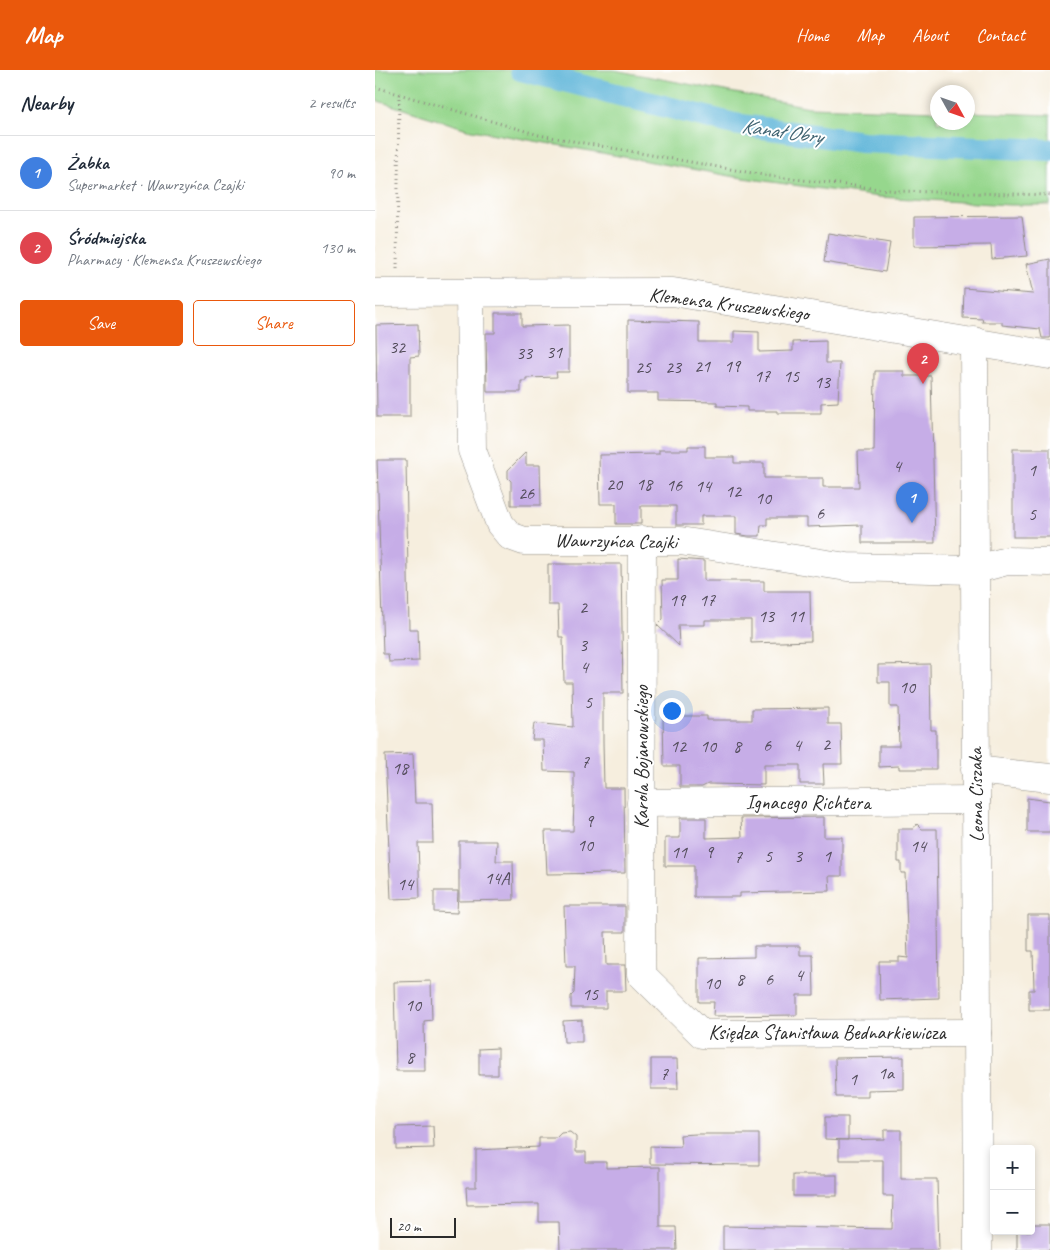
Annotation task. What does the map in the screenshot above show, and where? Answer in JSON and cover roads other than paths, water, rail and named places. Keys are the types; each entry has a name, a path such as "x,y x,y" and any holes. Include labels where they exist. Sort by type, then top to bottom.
{"street":[{"name":"Klemensa Kruszewskiego","path":"375,293 673,292 1050,355"},
{"name":"Wawrzyńca Czajki","path":"470,293 471,450 500,524 510,536 524,541 680,541 847,567 973,570 1007,561 1050,562"},
{"name":"Leona Ciszaka","path":"974,341 973,570 978,1250"},
{"name":"Karola Bojanowskiego","path":"641,974 642,540"},
{"path":"975,770 1050,778"},
{"name":"Ignacego Richtera","path":"641,803 976,800"},
{"name":"Księdza Stanisława Bednarkiewicza","path":"641,974 702,1034 977,1033"}],"waterway":[{"name":"Kanał Obry","path":"521,70 734,124 862,142 1050,150"}],"place":[{"name":"Śródmiejska","path":"923,384"},
{"name":"Żabka","path":"912,523"}]}
